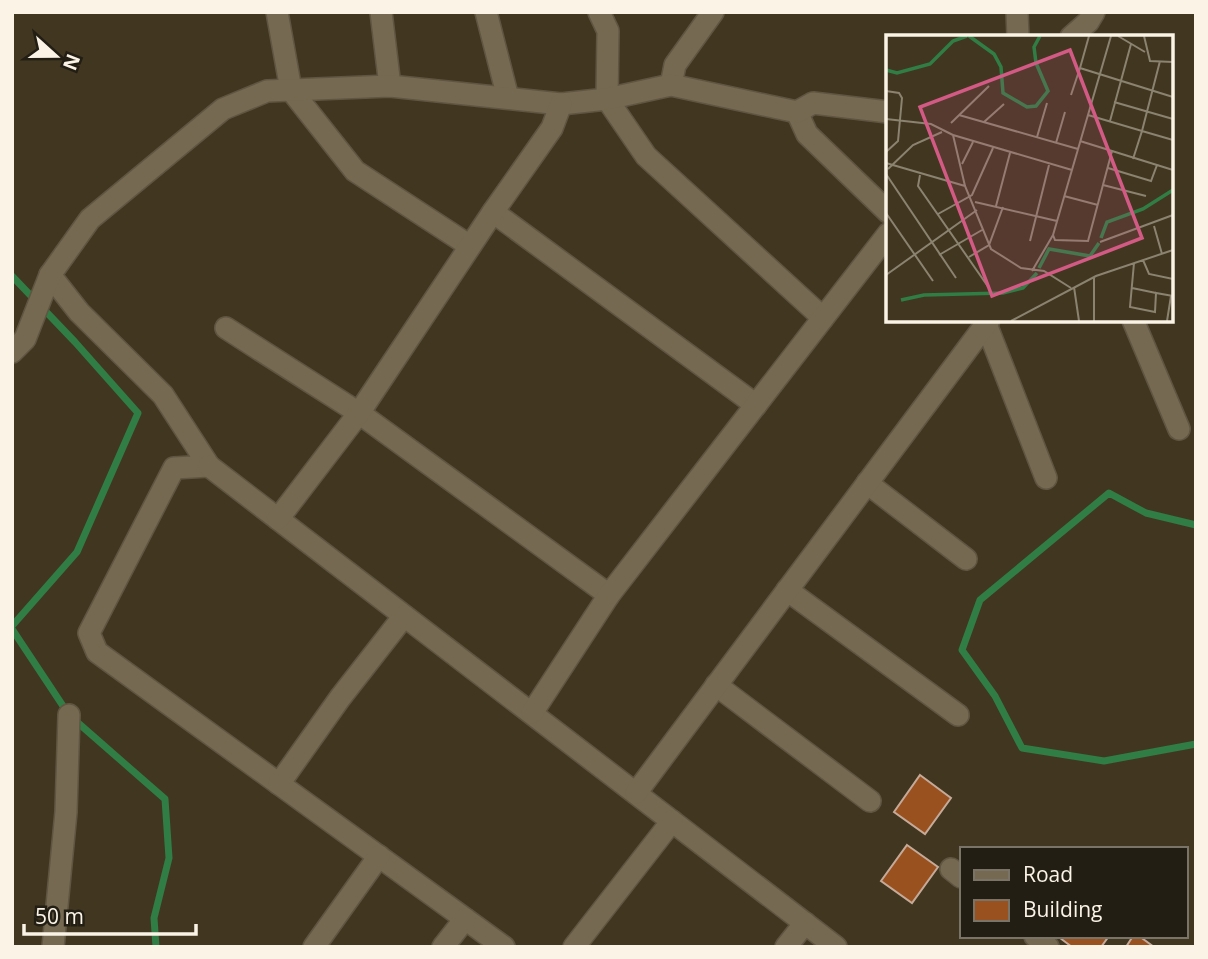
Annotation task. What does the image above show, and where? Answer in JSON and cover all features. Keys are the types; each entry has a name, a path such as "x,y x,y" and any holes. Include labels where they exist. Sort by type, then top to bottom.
{"street":[{"path":"277,12 291,90 355,171 470,246"},
{"path":"381,12 390,86"},
{"path":"486,12 508,98"},
{"path":"599,12 608,31 607,100 646,156 822,318"},
{"path":"671,85 675,65 713,12"},
{"path":"1017,12 1018,35"},
{"path":"1073,35 1088,22 1094,12"},
{"path":"12,352 25,339 47,282 90,219 223,109 267,91 390,86 561,104 607,100 671,85 797,112 813,103 886,112"},
{"path":"278,519 359,413 552,128 561,104"},
{"path":"797,112 807,134 886,210"},
{"path":"494,212 756,405"},
{"path":"532,713 609,595 886,237"},
{"path":"47,282 163,395 209,466 836,947"},
{"path":"987,322 1046,478"},
{"path":"636,793 987,322"},
{"path":"1134,322 1179,429"},
{"path":"226,328 359,413 609,595"},
{"path":"209,466 174,467 89,633 97,652 504,947"},
{"path":"867,483 966,559"},
{"path":"787,590 958,715"},
{"path":"279,784 340,698 404,616"},
{"path":"716,685 870,801"},
{"path":"53,947 66,812 69,715"},
{"path":"574,947 672,821"},
{"path":"314,947 379,856"},
{"path":"443,947 465,919"},
{"path":"786,947 805,923"}],"building":[{"path":"920,775 951,798 925,834 894,812"},
{"path":"907,845 938,867 912,903 881,881"},
{"path":"1060,938 1108,938 1101,947 1072,947"},
{"path":"1132,938 1142,938 1154,947 1126,947"}],"waterway":[{"path":"12,276 138,413 77,552 12,626"},
{"path":"1196,525 1146,513 1109,493 980,600 962,650 995,696 1022,748 1104,761 1196,744"},
{"path":"12,629 69,715 165,799 169,858 154,918 156,947"}]}
